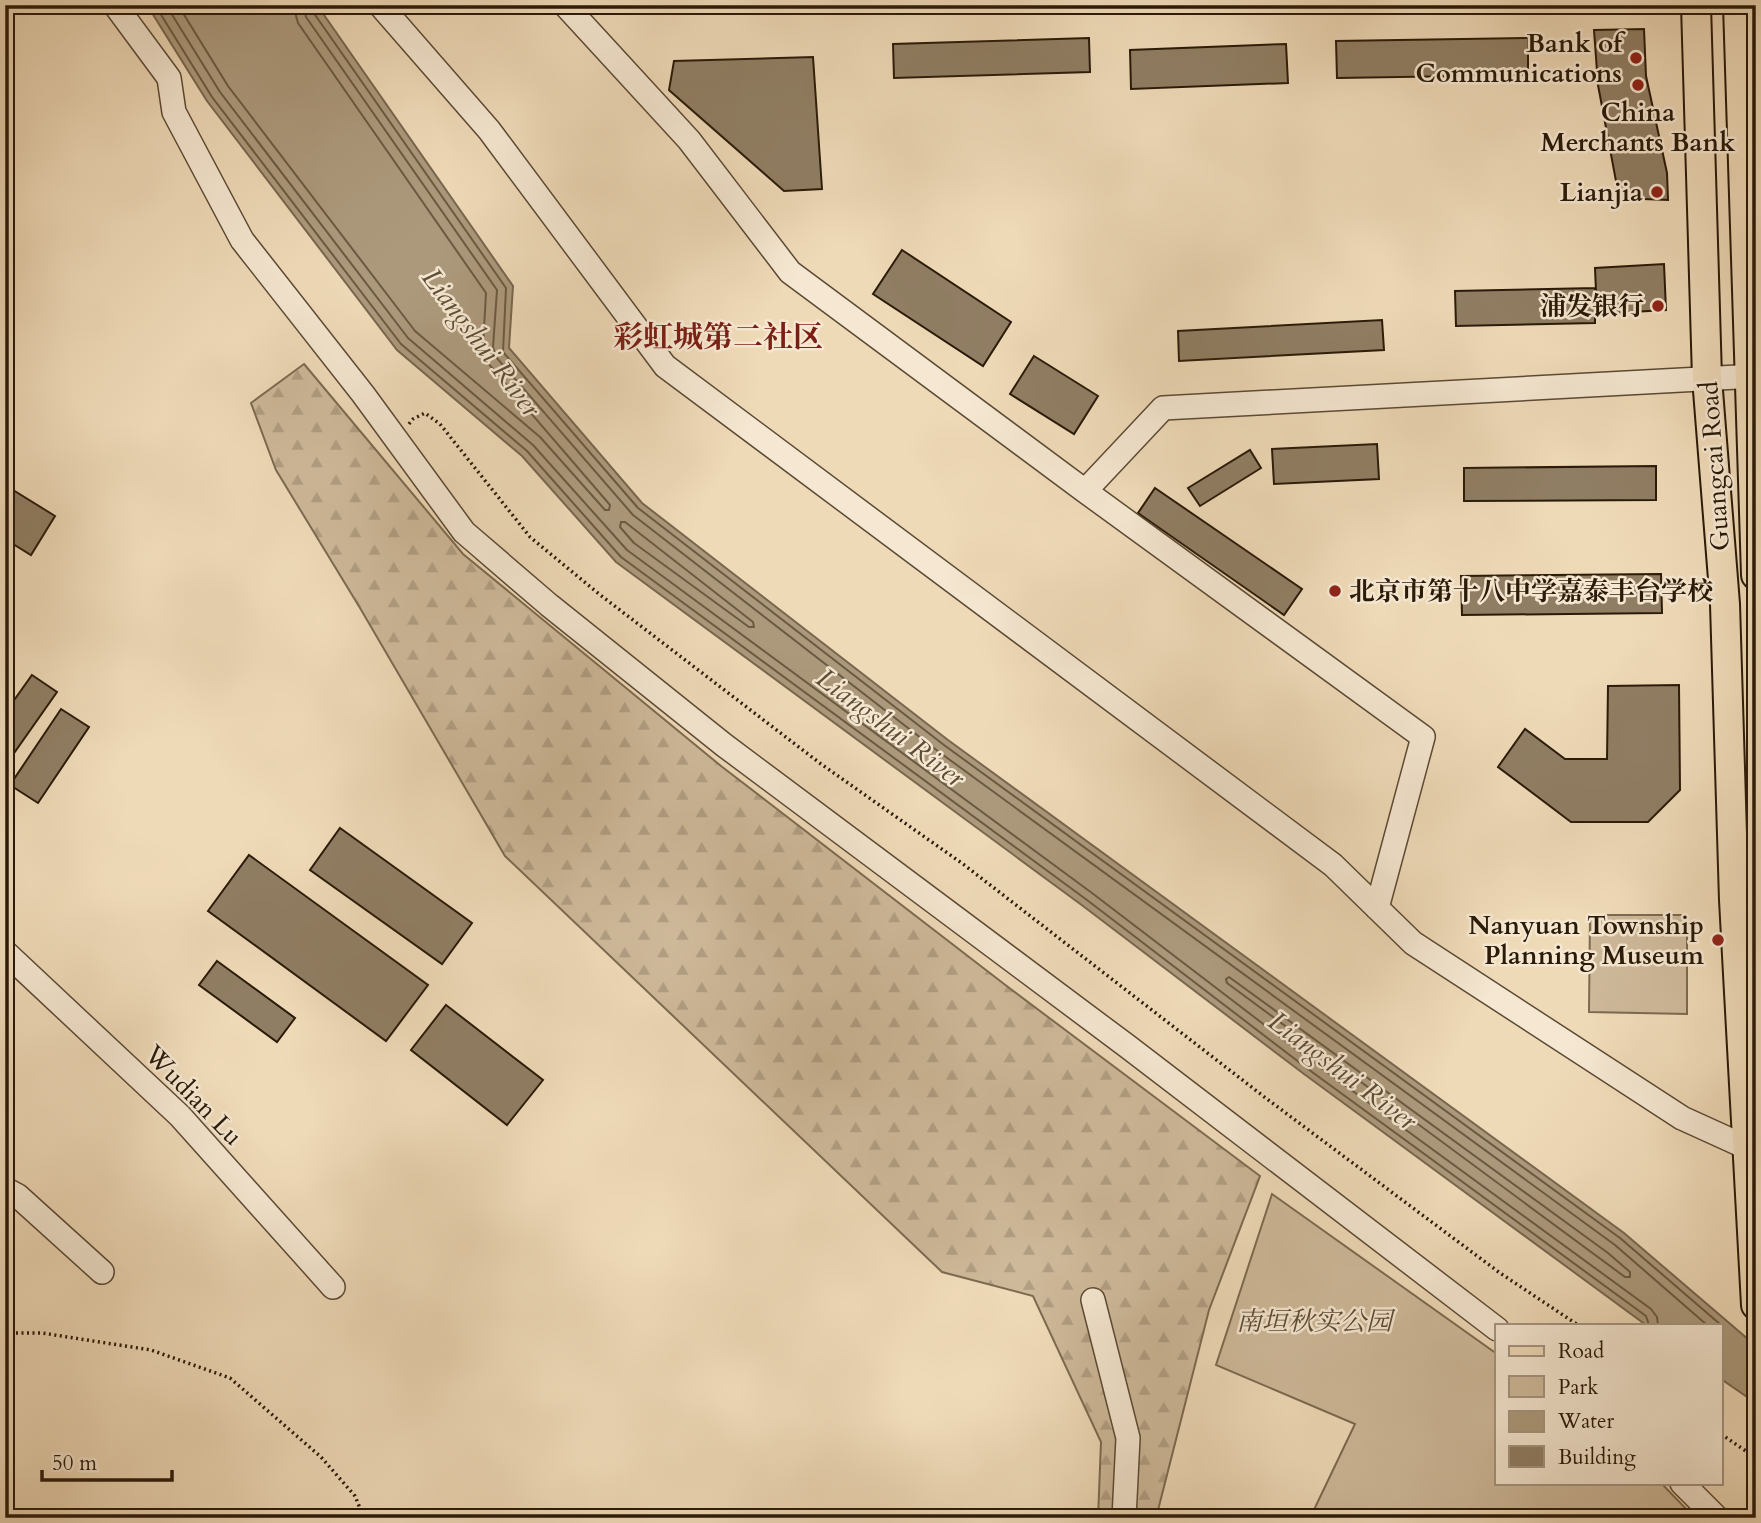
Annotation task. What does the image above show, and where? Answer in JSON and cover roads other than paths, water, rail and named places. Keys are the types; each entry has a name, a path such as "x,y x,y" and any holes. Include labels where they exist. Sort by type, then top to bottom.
{"main road":[{"name":"Guangcai Road","path":"1696,5 1707,378 1745,900 1748,1147 1756,1305"},
{"name":"Guangcai Road","path":"1738,5 1752,376 1756,575"}],"street":[{"path":"116,5 169,78 174,112 242,240 396,439 464,532 549,605 724,745 1127,1046 1495,1327"},
{"path":"380,5 489,130 665,366 1322,857 1413,943 1682,1118 1748,1147"},
{"path":"565,5 689,140 790,272 1423,737 1377,908"},
{"path":"1085,491 1163,408 1752,376"},
{"name":"Wudian Lu","path":"5,951 180,1116 333,1287"},
{"path":"5,1189 18,1196 102,1272"},
{"path":"1093,1300 1128,1438 1124,1518"},
{"path":"1683,1484 1717,1518"}],"water":[{"name":"Liangshui River","path":"147,5 317,5 513,286 509,348 642,503 948,740 1624,1233 1756,1346 1756,1403 1722,1380 1722,1324 1645,1324 616,562 522,456 397,350 207,101"}],"place":[{"name":"Bank of Communications","path":"1636,58"},
{"name":"China Merchants Bank","path":"1638,85"},
{"name":"Lianjia","path":"1657,192"},
{"name":"浦发银行","path":"1658,306"},
{"name":"北京市第十八中学嘉泰丰台学校","path":"1335,591"},
{"name":"Nanyuan Township Planning Museum","path":"1718,940"}],"district":[{"name":"彩虹城第二社区","path":"718,337"}],"park label":[{"name":"南垣秋实公园","path":"1314,1321"}]}
